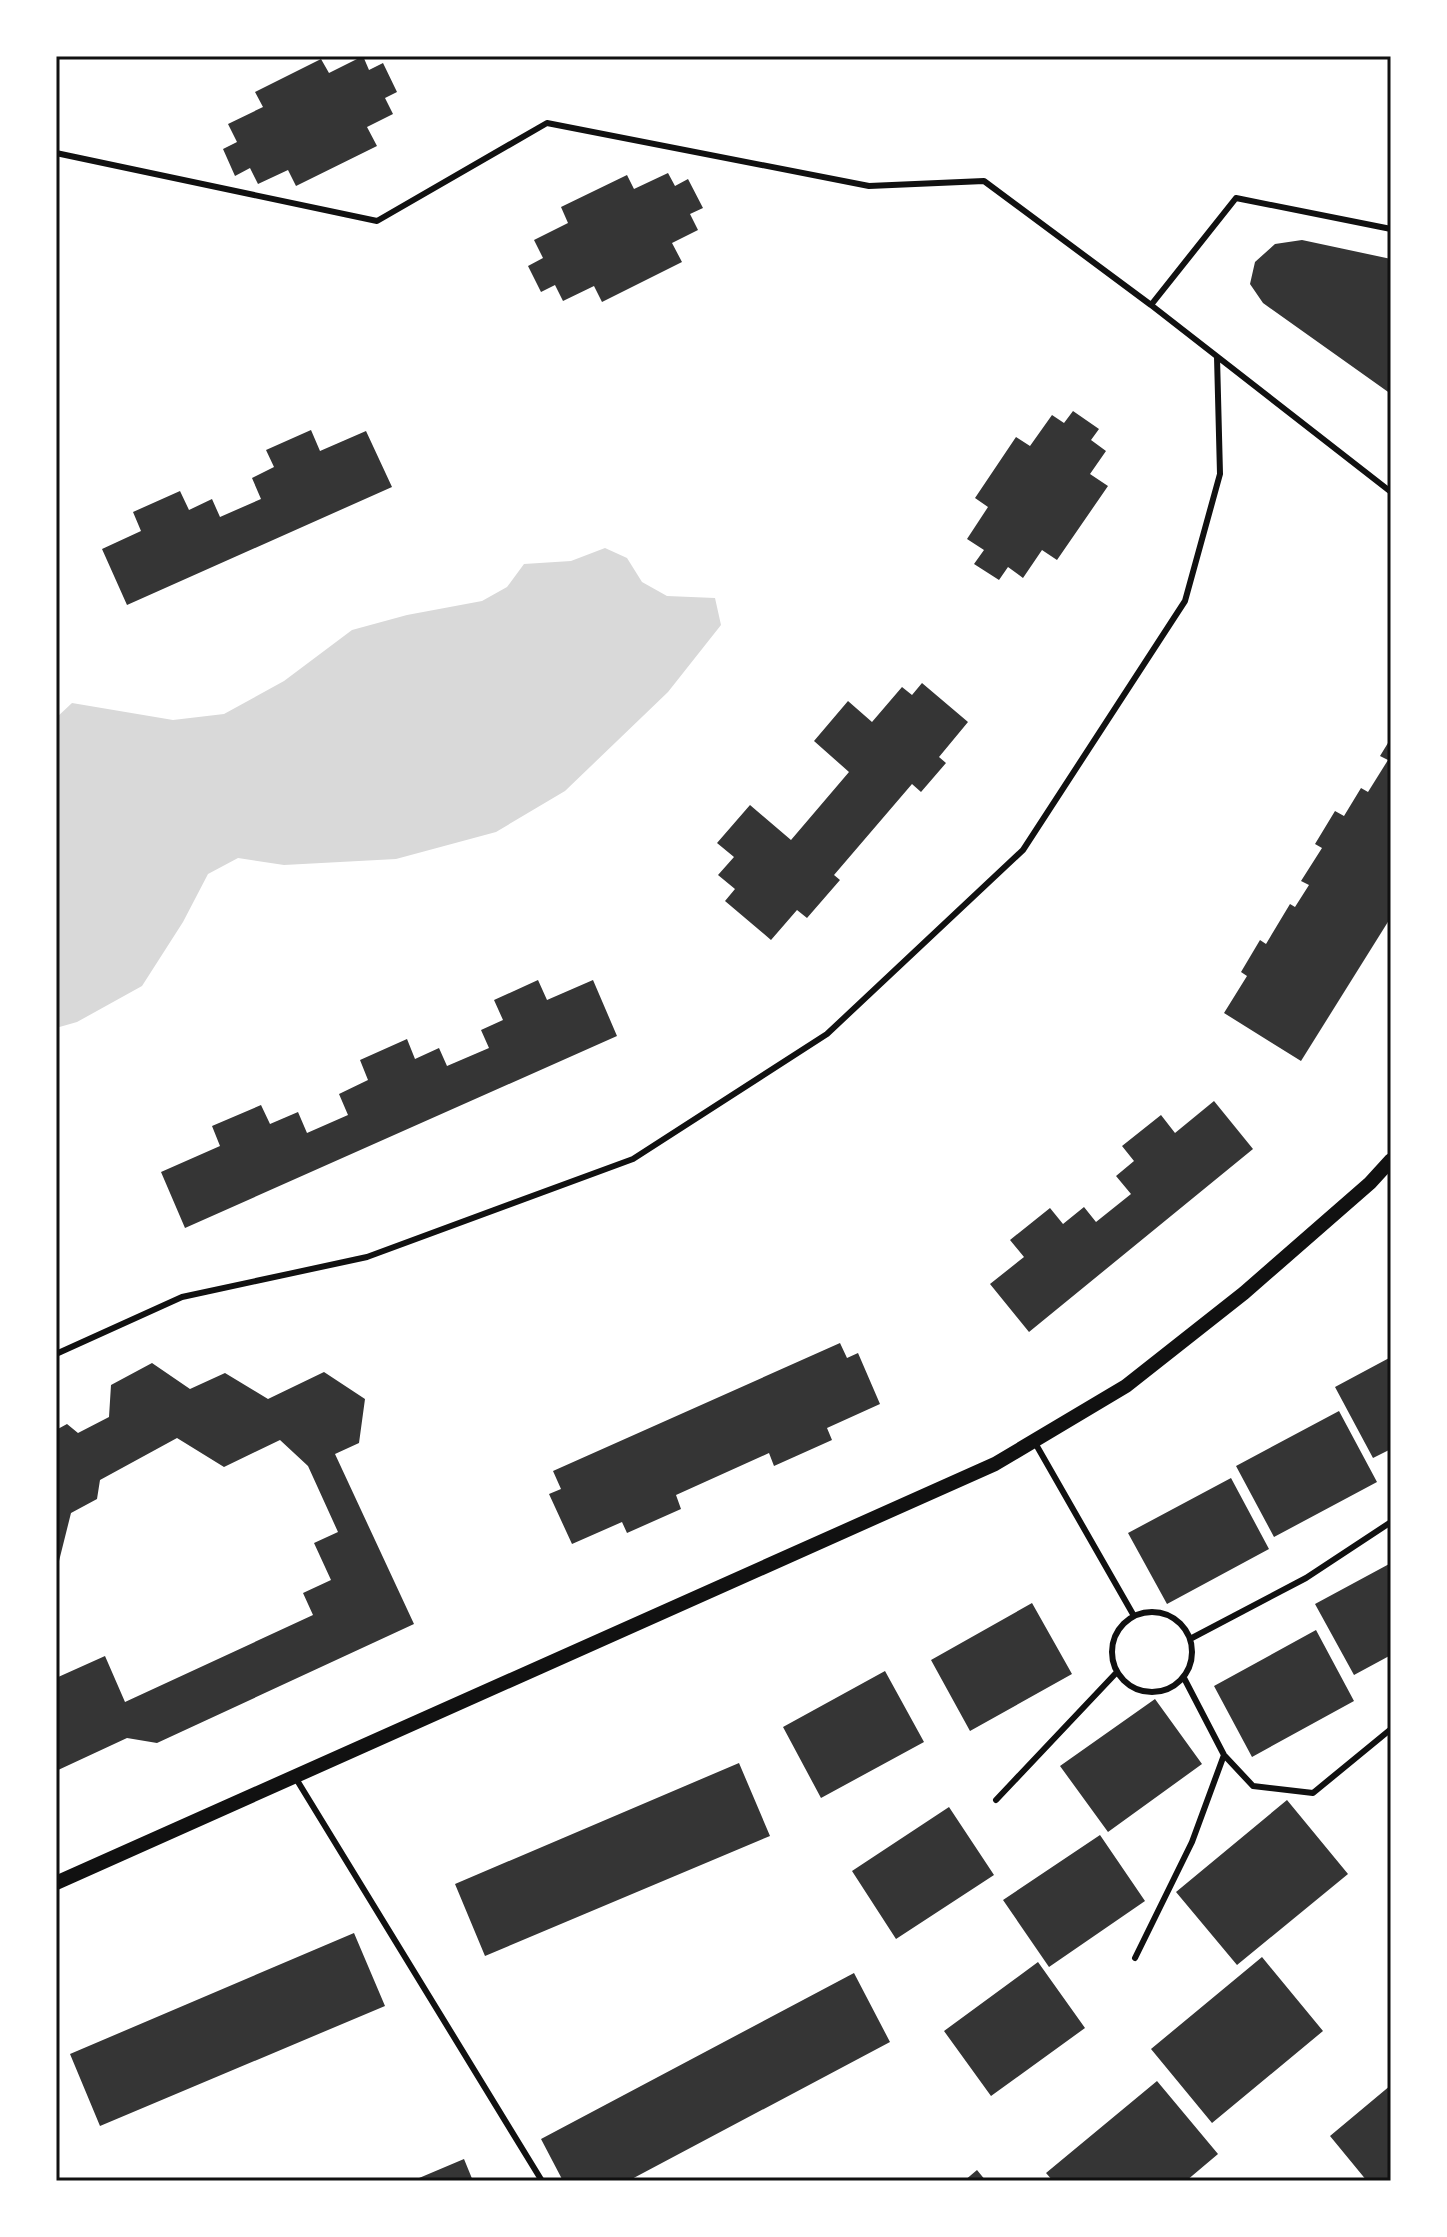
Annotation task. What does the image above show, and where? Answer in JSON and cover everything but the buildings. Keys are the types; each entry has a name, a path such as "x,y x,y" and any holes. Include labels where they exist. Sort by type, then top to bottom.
{"street":[{"path":"56,1883 995,1464 1126,1386 1279,1263 1370,1183 1391,1160"}],"lane":[{"path":"56,153 377,221 547,123 869,186 984,181 1151,305 1391,492"},
{"path":"1151,305 1236,198 1391,229"},
{"path":"56,1354 182,1297 367,1257 633,1159 827,1034 1023,850 1185,601 1220,474 1217,357"},
{"path":"1034,1441 1134,1616"},
{"path":"1190,1639 1306,1578 1391,1522"},
{"path":"1148,1612 1174,1618 1184,1627 1190,1639 1193,1652 1191,1666 1184,1678 1161,1692 1136,1689 1125,1682 1112,1660 1116,1634 1134,1616 1148,1612"},
{"path":"996,1800 1117,1672"},
{"path":"1184,1678 1224,1755 1253,1786 1313,1793 1391,1729"},
{"path":"1135,1958 1192,1842 1224,1755"},
{"path":"295,1777 542,2181"}],"shaded area":[{"path":"605,548 627,558 642,582 667,596 715,598 721,625 668,692 565,791 496,832 396,859 284,865 238,858 208,874 183,922 142,986 77,1022 56,1028 56,718 72,703 173,720 224,714 284,681 352,630 407,615 482,601 507,587 524,564 571,561"}]}
